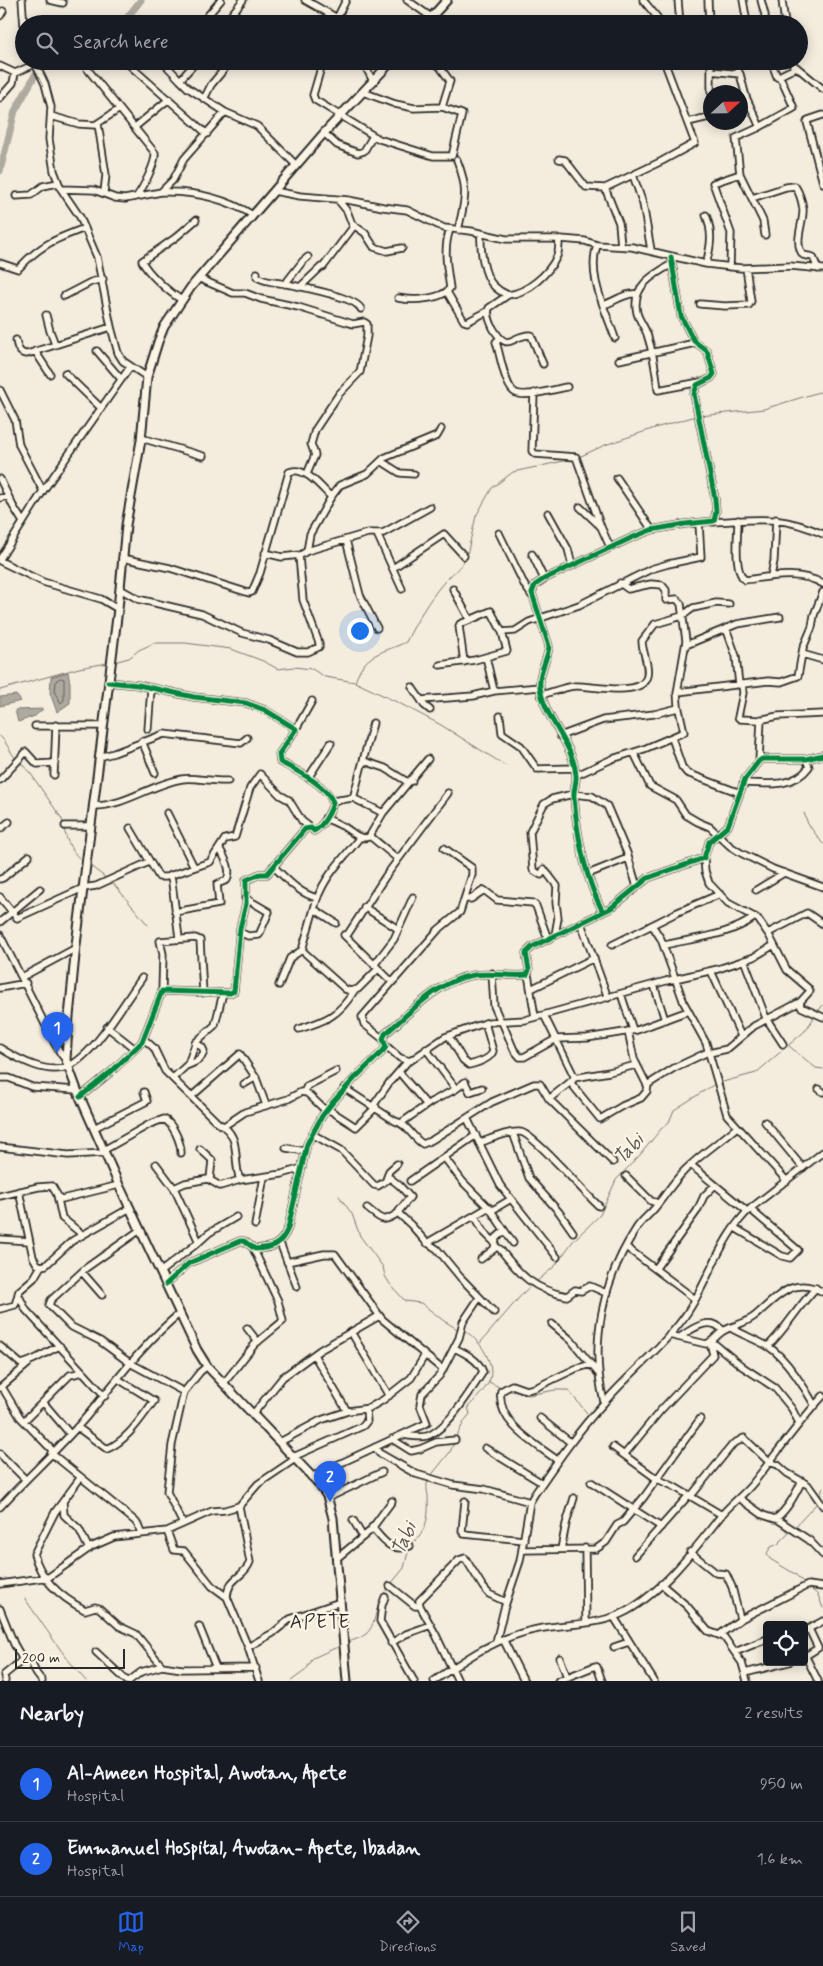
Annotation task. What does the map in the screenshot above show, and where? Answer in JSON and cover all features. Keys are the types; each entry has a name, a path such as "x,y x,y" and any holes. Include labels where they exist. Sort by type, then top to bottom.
{"main road":[{"path":"434,15 447,0"},
{"path":"347,1681 332,1518 328,1498 320,1485 207,1366 197,1350 104,1152 67,1064 68,1026 76,948 118,609 127,516 141,438 147,377 158,342 182,300 198,278 324,132 384,70"}],"street":[{"path":"22,0 23,15"},
{"path":"50,0 63,3"},
{"path":"207,15 221,0"},
{"path":"231,15 243,0"},
{"path":"305,0 327,15"},
{"path":"339,15 346,0"},
{"path":"407,0 429,15"},
{"path":"643,0 655,15"},
{"path":"678,0 679,15"},
{"path":"708,0 709,15"},
{"path":"743,0 746,15"},
{"path":"761,0 765,15"},
{"path":"782,0 784,15"},
{"path":"0,66 15,73"},
{"path":"0,98 13,83 15,73 20,70"},
{"path":"38,70 48,92 51,116 49,139 59,186 85,228 97,257 118,353 130,367 147,377"},
{"path":"88,70 155,155 150,171 137,196"},
{"path":"135,70 169,98 207,134"},
{"path":"171,70 188,88 204,99 236,118 251,123 263,130 296,165"},
{"path":"180,80 189,70"},
{"path":"204,99 211,85 224,70"},
{"path":"321,70 314,97 340,116 372,136 433,156 452,156 462,114 442,107 414,108 394,104 363,92"},
{"path":"367,70 374,81"},
{"path":"442,70 450,81 442,107"},
{"path":"559,159 565,160 572,167 586,187 605,188 694,144 688,122 668,70"},
{"path":"738,70 753,113 760,127"},
{"path":"765,235 763,221 740,174 736,139 794,108 781,79 776,77 774,70"},
{"path":"776,77 791,70"},
{"path":"801,70 823,89"},
{"path":"711,85 711,71 739,73"},
{"path":"134,127 169,98"},
{"path":"51,116 79,124 98,124 108,115 118,110"},
{"path":"161,192 169,186 184,159 225,112"},
{"path":"823,116 808,120 807,122 823,183"},
{"path":"688,122 703,118"},
{"path":"98,124 106,175 104,192"},
{"path":"324,132 337,145 358,153 364,151 372,136"},
{"path":"457,160 464,179 466,200 458,230"},
{"path":"730,267 731,233 728,221 712,184 740,174"},
{"path":"633,175 643,204 651,250"},
{"path":"16,196 30,194 43,186 90,189 104,192 115,198 125,199 161,192 182,191 204,194 240,207 253,215"},
{"path":"752,198 795,186 803,209 799,243 800,252 803,255 813,257 820,269"},
{"path":"605,188 619,223 621,246"},
{"path":"274,191 407,210 438,226 506,239 559,240 621,246 651,250 671,257 730,267 790,266 820,269"},
{"path":"338,200 347,211 354,226 365,233 373,245 387,251 402,248"},
{"path":"706,215 711,228 712,241 706,264"},
{"path":"182,300 176,297 146,268 142,261 175,238 196,220"},
{"path":"300,287 321,267 324,267 354,226"},
{"path":"0,263 18,269 35,252 51,240 85,228"},
{"path":"398,298 422,299 447,292 450,288 445,247 450,229"},
{"path":"481,233 482,254 490,281 508,295"},
{"path":"447,292 464,321 467,322 488,311 508,295 526,291 556,257 559,240"},
{"path":"597,245 593,266 597,289 615,338"},
{"path":"286,284 308,257"},
{"path":"671,257 681,314 696,343 707,351 714,374 711,378 700,382 659,391 646,331 637,314 637,294 653,276 672,264"},
{"path":"700,304 749,305 751,301 746,268"},
{"path":"257,273 257,277 268,282 300,287 350,301 360,305 362,309"},
{"path":"198,278 233,293 245,293 353,324 364,322 367,324 367,336 360,372 339,394 315,430 311,444 315,455 307,474"},
{"path":"64,296 91,282 103,279"},
{"path":"603,305 629,294 637,294"},
{"path":"488,311 491,324 500,338 507,342 531,334 543,364"},
{"path":"46,315 56,344"},
{"path":"16,340 17,348 23,354 111,327"},
{"path":"500,338 496,342 511,389 516,394 567,387"},
{"path":"619,360 696,343"},
{"path":"35,351 50,374"},
{"path":"96,351 121,379"},
{"path":"118,609 101,599 43,582 0,560 43,491 130,367"},
{"path":"65,374 100,408"},
{"path":"700,382 694,389 715,499 716,511 712,522"},
{"path":"0,390 15,420 19,445 43,491"},
{"path":"534,393 532,451 535,454 576,457 610,548"},
{"path":"306,551 310,534 340,485 367,474 381,460 437,436 442,429"},
{"path":"141,438 202,456"},
{"path":"381,460 398,472 414,474"},
{"path":"122,558 170,568 249,593 255,585 266,553 289,472 294,470 307,474 331,497"},
{"path":"617,478 652,530"},
{"path":"0,479 24,522"},
{"path":"0,498 8,496"},
{"path":"266,553 282,557 300,555 306,551 368,534 383,534 430,507"},
{"path":"580,507 601,527"},
{"path":"548,513 568,549 572,564"},
{"path":"771,576 774,560 776,519"},
{"path":"532,596 532,588 544,579 572,564 652,530 685,524 776,519 802,524 823,534"},
{"path":"738,520 738,566 741,577 745,580 771,576 801,577 823,584"},
{"path":"502,632 515,631 529,622 540,620 578,605 620,583 661,566 701,557 699,523"},
{"path":"499,533 525,586 532,596 548,646 548,653 540,674 541,695 547,713 570,752 576,775 574,794 578,830 592,890 603,912"},
{"path":"377,534 402,589"},
{"path":"393,568 444,534 464,556"},
{"path":"346,540 360,595 377,628"},
{"path":"532,554 544,579"},
{"path":"120,589 138,599 202,614 242,633 269,640 297,652 308,652 318,648 319,644 303,600 300,555"},
{"path":"576,775 612,759 634,753 684,732 678,708 678,692 686,645 681,604 678,599 666,600 666,590 662,585 652,584 628,589 620,583"},
{"path":"453,589 470,620"},
{"path":"678,692 741,684 781,682 798,676 802,654 823,592"},
{"path":"541,695 574,686 602,689 632,688 640,685 646,679 647,672 642,644 644,637 653,625 682,616 693,608 716,603 729,604"},
{"path":"440,665 464,662 507,651 502,632 491,610 460,624 464,662"},
{"path":"686,645 748,620 780,616"},
{"path":"726,628 736,656 743,693 738,717 740,719 823,714"},
{"path":"802,654 823,660"},
{"path":"486,657 494,691"},
{"path":"108,682 138,685 194,697 246,703 265,710 296,729"},
{"path":"412,686 424,705 430,710"},
{"path":"421,700 473,696 494,691 540,687"},
{"path":"148,728 151,689"},
{"path":"130,828 159,877 210,862 225,839 235,837 250,788 260,774 280,795 289,800 302,822 314,831 317,830 332,806 330,797 308,778 280,762 278,757 312,701"},
{"path":"560,736 603,720 654,714 678,708"},
{"path":"500,716 502,733 521,746 536,769 574,768"},
{"path":"758,761 761,719"},
{"path":"352,798 374,723"},
{"path":"54,776 56,725"},
{"path":"35,726 103,726"},
{"path":"99,757 164,734 241,742 247,738"},
{"path":"672,738 682,767 687,773 740,793"},
{"path":"142,741 155,773"},
{"path":"308,778 331,743"},
{"path":"0,780 26,752 37,764 55,764"},
{"path":"634,753 650,786 676,800 686,815 710,827 735,850 773,869 823,886"},
{"path":"544,1015 572,1069 572,1080 600,1119 641,1098 647,1091 648,1085 674,1068 708,1052 727,1049 766,1018 800,1002 810,990 787,970 768,933 755,917 728,903 720,894 708,879 704,858 710,842 728,826 747,774 758,761 762,759 806,759 823,755"},
{"path":"325,818 333,823 340,824 360,837 370,836 383,813 428,759"},
{"path":"743,783 768,785 791,781 809,768 806,759"},
{"path":"364,761 385,768 406,781 412,780"},
{"path":"94,806 114,804 184,778 212,782 228,781"},
{"path":"392,982 345,936 398,858 448,793"},
{"path":"555,935 558,918 556,903 557,886 544,869 541,875 534,870 530,832 546,802 574,794 592,796 606,804 638,887"},
{"path":"332,801 352,798 383,813"},
{"path":"167,812 194,867"},
{"path":"0,828 9,822"},
{"path":"65,826 91,826"},
{"path":"162,991 232,992 235,988 240,932 246,904 246,880 267,874 302,832 310,828"},
{"path":"370,836 398,858"},
{"path":"279,985 290,958 302,950 317,898 327,876 360,837"},
{"path":"408,1061 400,1058 364,1024 362,1017 438,930 457,916 465,899 472,868 444,848"},
{"path":"175,912 218,904 218,884 227,880 229,874 220,849"},
{"path":"0,872 0,878 3,878 29,856"},
{"path":"212,859 215,861 224,858"},
{"path":"588,874 628,858"},
{"path":"535,1017 526,953 532,947 618,904 648,878 704,858"},
{"path":"0,897 17,918 83,888 96,886 149,862"},
{"path":"273,866 298,890 305,895 317,898"},
{"path":"756,890 784,873"},
{"path":"171,875 179,938"},
{"path":"0,922 40,889"},
{"path":"465,899 471,899 484,890 497,900 534,904 548,939"},
{"path":"612,945 720,894"},
{"path":"299,1029 330,1018 340,1010 376,967 388,948 413,897"},
{"path":"240,932 248,936 259,935 269,912 245,898"},
{"path":"364,907 398,929"},
{"path":"314,909 336,923"},
{"path":"768,933 807,913 823,924"},
{"path":"664,945 728,931 744,925 755,917"},
{"path":"581,923 608,998"},
{"path":"652,925 664,945 688,1011 704,1039 724,1108 737,1127 787,1181"},
{"path":"0,934 60,1054 67,1064"},
{"path":"80,1097 135,1050 144,1039 162,991 163,954 160,941 170,941 179,938 200,940 203,993"},
{"path":"304,1092 327,1110 356,1127 374,1107 389,1083 408,1061 413,1060 426,1049 449,1036 485,1023 518,1021 711,971 760,954 774,945"},
{"path":"22,977 76,948"},
{"path":"302,950 345,989 354,991"},
{"path":"531,989 594,958"},
{"path":"744,960 766,1018 783,1044"},
{"path":"711,971 742,1036"},
{"path":"252,1248 262,1248 280,1243 284,1238 288,1228 306,1144 327,1110 344,1088 384,1051 385,1034 443,987 457,980 472,975 492,973 528,974"},
{"path":"492,973 494,1006 514,1050 520,1057 524,1057 556,1039 588,1038 631,1031 688,1011"},
{"path":"0,1048 31,1065 55,1068 67,1064 85,1054 142,978"},
{"path":"0,988 26,983"},
{"path":"654,985 665,1020"},
{"path":"186,1066 195,1043 215,1025 223,993"},
{"path":"621,994 631,1031 636,1065 645,1083 648,1085"},
{"path":"800,1002 803,1008 823,1017"},
{"path":"449,1036 463,1060 469,1064 476,1063 490,1057 493,1051 485,1023"},
{"path":"107,1027 135,1050"},
{"path":"144,1039 154,1048 162,1066 218,1123 224,1126 234,1139 240,1180"},
{"path":"173,1078 186,1066 196,1062 203,1055 202,1047 195,1043"},
{"path":"426,1049 456,1089"},
{"path":"192,1096 238,1055 242,1055 256,1077 266,1105"},
{"path":"549,1099 572,1080 636,1065"},
{"path":"224,1126 244,1112 304,1092 307,1086 336,1071"},
{"path":"399,1072 427,1105"},
{"path":"244,1084 256,1077"},
{"path":"0,1078 9,1078 32,1087 77,1090"},
{"path":"401,1123 427,1105 456,1089 464,1082 470,1092 482,1088"},
{"path":"344,1088 401,1123 423,1144 492,1102 534,1084 540,1084 549,1099 613,1162"},
{"path":"94,1128 147,1101 144,1092"},
{"path":"467,1118 496,1178 557,1257"},
{"path":"0,1147 68,1155 104,1152 150,1124 164,1119 177,1138 181,1153"},
{"path":"765,1122 804,1168"},
{"path":"604,1402 598,1374 600,1321 615,1267 637,1228 673,1184 691,1165 737,1127"},
{"path":"479,1143 513,1133 525,1132 599,1206"},
{"path":"513,1133 529,1178 559,1212 573,1232"},
{"path":"312,1134 341,1150 374,1185 378,1186 386,1180 392,1179 409,1195 409,1199 398,1213 390,1219 381,1219 367,1208"},
{"path":"410,1180 476,1135"},
{"path":"286,1148 305,1151"},
{"path":"200,1149 212,1160 210,1179"},
{"path":"496,1642 506,1602 523,1550 530,1502 557,1460 604,1402 679,1324 708,1276 717,1254 748,1210 823,1152"},
{"path":"444,1157 463,1182 490,1209 513,1243"},
{"path":"156,1164 174,1188 199,1242"},
{"path":"386,1180 389,1171 397,1164"},
{"path":"691,1165 798,1250 790,1258 782,1256 734,1228"},
{"path":"174,1188 185,1183 210,1179 220,1186 240,1180 282,1174 302,1168"},
{"path":"626,1176 641,1193 651,1201 658,1203"},
{"path":"255,1225 259,1195 264,1177"},
{"path":"656,1268 697,1211 704,1196 715,1184"},
{"path":"57,1195 60,1199 75,1197 119,1185"},
{"path":"0,1196 38,1187 52,1186 57,1195 62,1218 83,1234"},
{"path":"19,1191 34,1260 41,1266 46,1266 72,1241 130,1208"},
{"path":"427,1243 475,1216 511,1199"},
{"path":"398,1213 427,1243 441,1254 479,1298 494,1312"},
{"path":"475,1216 483,1231 525,1280 544,1290 567,1296 575,1290 581,1291 590,1286 606,1294"},
{"path":"160,1272 209,1233 236,1218"},
{"path":"140,1230 82,1272 51,1300 50,1306 70,1326 100,1341 130,1363 184,1392"},
{"path":"481,1259 495,1245 496,1238 504,1231"},
{"path":"0,1239 29,1241"},
{"path":"166,1284 189,1263 234,1243 244,1241 252,1248 278,1301 283,1318 282,1324 258,1342 224,1383"},
{"path":"280,1243 297,1287"},
{"path":"626,1247 695,1298"},
{"path":"288,1262 324,1254 335,1254 379,1316 443,1370"},
{"path":"0,1309 15,1305 21,1288 34,1278 41,1266"},
{"path":"82,1272 102,1295"},
{"path":"669,1335 680,1336 703,1344 711,1342 723,1331 756,1315 775,1297 789,1288 808,1286 823,1292"},
{"path":"768,1346 787,1326 804,1300 816,1288"},
{"path":"18,1294 26,1310 105,1396"},
{"path":"312,1477 427,1423 421,1410 420,1400 422,1394 443,1370 461,1335 463,1322 479,1298"},
{"path":"0,1507 105,1396 158,1331 180,1313"},
{"path":"253,1414 282,1377 314,1355 379,1316"},
{"path":"680,1336 705,1323 712,1323 723,1331"},
{"path":"552,1324 571,1340 598,1374"},
{"path":"738,1325 738,1332"},
{"path":"247,1328 258,1342"},
{"path":"731,1328 768,1346 808,1393 814,1406"},
{"path":"351,1332 389,1396"},
{"path":"711,1342 743,1367 775,1388 792,1409 799,1423"},
{"path":"624,1455 660,1411 713,1355 711,1342"},
{"path":"0,1346 17,1362 21,1364 29,1363"},
{"path":"60,1346 46,1351 29,1363 1,1388 14,1410 52,1452 138,1525 141,1533"},
{"path":"401,1435 421,1437 438,1430 452,1416 483,1372 482,1368 468,1355 454,1348"},
{"path":"314,1355 347,1411"},
{"path":"280,1442 321,1420 347,1411 372,1407 411,1378 425,1355"},
{"path":"557,1460 510,1424 500,1398 501,1391 512,1385 526,1390 535,1388 575,1369 591,1364"},
{"path":"183,1524 167,1490 172,1445 184,1392 207,1366"},
{"path":"24,1421 70,1375 83,1372"},
{"path":"77,1426 107,1448 126,1435 154,1401 118,1379"},
{"path":"434,1681 480,1650 496,1642 536,1630 586,1624 614,1617 638,1604 661,1584 722,1515 747,1490 799,1423 823,1396"},
{"path":"43,1402 70,1434"},
{"path":"227,1597 231,1582 245,1571 250,1562 239,1506 240,1502 258,1484 294,1458 362,1426 367,1421 366,1408"},
{"path":"540,1418 570,1442"},
{"path":"523,1550 596,1548 602,1546 617,1525 623,1522 644,1497 700,1419"},
{"path":"635,1556 733,1444 742,1438 769,1462 778,1465 813,1490 823,1506"},
{"path":"392,1439 411,1451 436,1442 455,1440"},
{"path":"375,1447 379,1453 416,1474 453,1485 484,1489 530,1502"},
{"path":"613,1447 656,1479 690,1495 722,1515"},
{"path":"485,1448 542,1483"},
{"path":"0,1454 26,1478"},
{"path":"328,1498 382,1472"},
{"path":"81,1477 55,1512 34,1554 36,1562 45,1578 64,1598 85,1610 95,1607 99,1608 119,1626 136,1634 162,1666"},
{"path":"777,1519 802,1481"},
{"path":"591,1482 606,1494 634,1508 661,1527"},
{"path":"561,1549 574,1498"},
{"path":"739,1498 764,1515 777,1519 809,1540 823,1555"},
{"path":"336,1559 370,1531 392,1501"},
{"path":"465,1501 462,1531 464,1534 524,1540"},
{"path":"62,1502 64,1515 79,1529 89,1549"},
{"path":"0,1584 45,1578 89,1549 114,1537 167,1532 212,1511 226,1510 239,1506"},
{"path":"353,1520 363,1537"},
{"path":"372,1527 388,1546 402,1548 410,1546"},
{"path":"167,1532 174,1550 184,1550 212,1586 227,1597 248,1647 259,1681"},
{"path":"585,1548 586,1624"},
{"path":"690,1552 716,1573 726,1574 732,1587 740,1619"},
{"path":"458,1681 419,1601 459,1560 465,1558 468,1559 483,1587 489,1594 506,1602"},
{"path":"661,1584 687,1606 708,1631 724,1637 742,1662 747,1681"},
{"path":"719,1635 740,1619 808,1585 823,1587"},
{"path":"390,1586 415,1606 420,1606"},
{"path":"385,1597 380,1621 391,1644 414,1681"},
{"path":"248,1647 272,1633 290,1619 340,1602"},
{"path":"0,1609 22,1659 4,1675 5,1681"},
{"path":"614,1617 654,1681"},
{"path":"808,1629 823,1621"},
{"path":"391,1644 406,1634 431,1625"},
{"path":"199,1626 216,1668"},
{"path":"808,1633 820,1649 808,1655"},
{"path":"504,1639 524,1681"},
{"path":"735,1652 763,1641"},
{"path":"614,1647 629,1642"},
{"path":"96,1652 128,1681 141,1672 162,1666 182,1669 256,1668"},
{"path":"560,1658 567,1677"},
{"path":"30,1659 42,1681"},
{"path":"808,1663 818,1681"},
{"path":"558,1681 596,1666 602,1681"},
{"path":"745,1673 773,1666"}],"water":[{"path":"68,672 70,703 57,712 50,693 51,677"},
{"path":"16,695 21,701 0,706 0,697"},
{"path":"43,709 35,716 18,722 15,710"}],"waterway":[{"path":"129,15 141,0"},
{"path":"0,171 15,111 38,70"},
{"path":"700,416 764,409 819,392 823,394"},
{"path":"579,457 605,445 696,416"},
{"path":"467,555 476,516 492,488 513,472 573,459"},
{"path":"355,682 359,672 369,659 406,642 433,596 444,582 461,566 465,559"},
{"path":"114,662 129,658 139,650 154,643 185,643 231,649 278,669 294,667 312,669 325,677 355,682 399,703 441,725 506,766"},
{"path":"0,690 79,668 108,663"},
{"path":"0,736 17,760"},
{"path":"20,762 31,774 62,819 63,824"},
{"name":"Tabi","path":"804,813 808,824 823,844"},
{"path":"64,828 66,838 71,847 84,862"},
{"path":"89,865 106,878"},
{"path":"112,882 148,925"},
{"name":"Tabi","path":"817,1013 823,1005"},
{"name":"Tabi","path":"719,1083 756,1073 805,1031 815,1016"},
{"path":"789,1046 816,1068 823,1069"},
{"name":"Tabi","path":"536,1282 555,1266 573,1241 600,1215 616,1180 669,1122 674,1110 715,1084"},
{"path":"339,1196 352,1214 360,1236 383,1267 385,1276 390,1284 405,1301 421,1303 459,1330"},
{"name":"Tabi","path":"480,1343 533,1284"},
{"name":"Tabi","path":"456,1437 470,1414 468,1407 487,1386 491,1372 488,1358 484,1351 475,1339 463,1330"},
{"path":"489,1382 501,1388"},
{"path":"507,1390 529,1395 555,1390 568,1390 587,1413"},
{"name":"Tabi","path":"430,1477 450,1452 454,1443"},
{"name":"Tabi","path":"411,1545 421,1534 426,1523 428,1480"},
{"path":"820,1498 823,1487"},
{"path":"794,1528 818,1502"},
{"path":"791,1531 778,1544 771,1547 767,1553 770,1559 795,1574 805,1584"},
{"name":"Tabi","path":"391,1584 404,1568 409,1548"},
{"name":"Tabi","path":"348,1642 362,1637 370,1629 380,1599 389,1588"},
{"path":"810,1588 818,1595 823,1608"},
{"path":"25,1599 86,1681"},
{"name":"Tabi","path":"291,1681 306,1670 313,1658 342,1645"}],"cycle path":[{"path":"603,912 591,885 577,827 574,797 576,778 574,763 547,710 540,687 549,646 532,593 535,585 544,579 651,530 714,521 716,511 715,499 694,394 697,385 711,378 714,374 707,351 694,341 681,316 671,257"},
{"path":"80,1097 112,1071 142,1042 162,991 230,993 234,991 240,928 246,904 246,880 260,874 267,874 305,829 311,828 314,831 323,823 333,802 324,789 280,762 279,754 296,729 265,710 246,703 194,697 138,685 108,682"},
{"path":"166,1284 189,1263 240,1241 244,1241 255,1249 267,1248 279,1242 288,1228 307,1144 322,1116 355,1078 383,1051 386,1047 383,1039 385,1034 426,998 449,983 474,975 527,975 529,970 526,953 532,947 611,908 648,878 704,858 709,842 728,826 745,779 759,761 762,759 806,759 823,755"}],"place":[{"name":"Al-Ameen Hospital, Awotan, Apete","path":"57,1053"},
{"name":"Emmanuel Hospital, Awotan- Apete, Ibadan","path":"330,1502"}],"district":[{"name":"APETE","path":"320,1621"}]}
